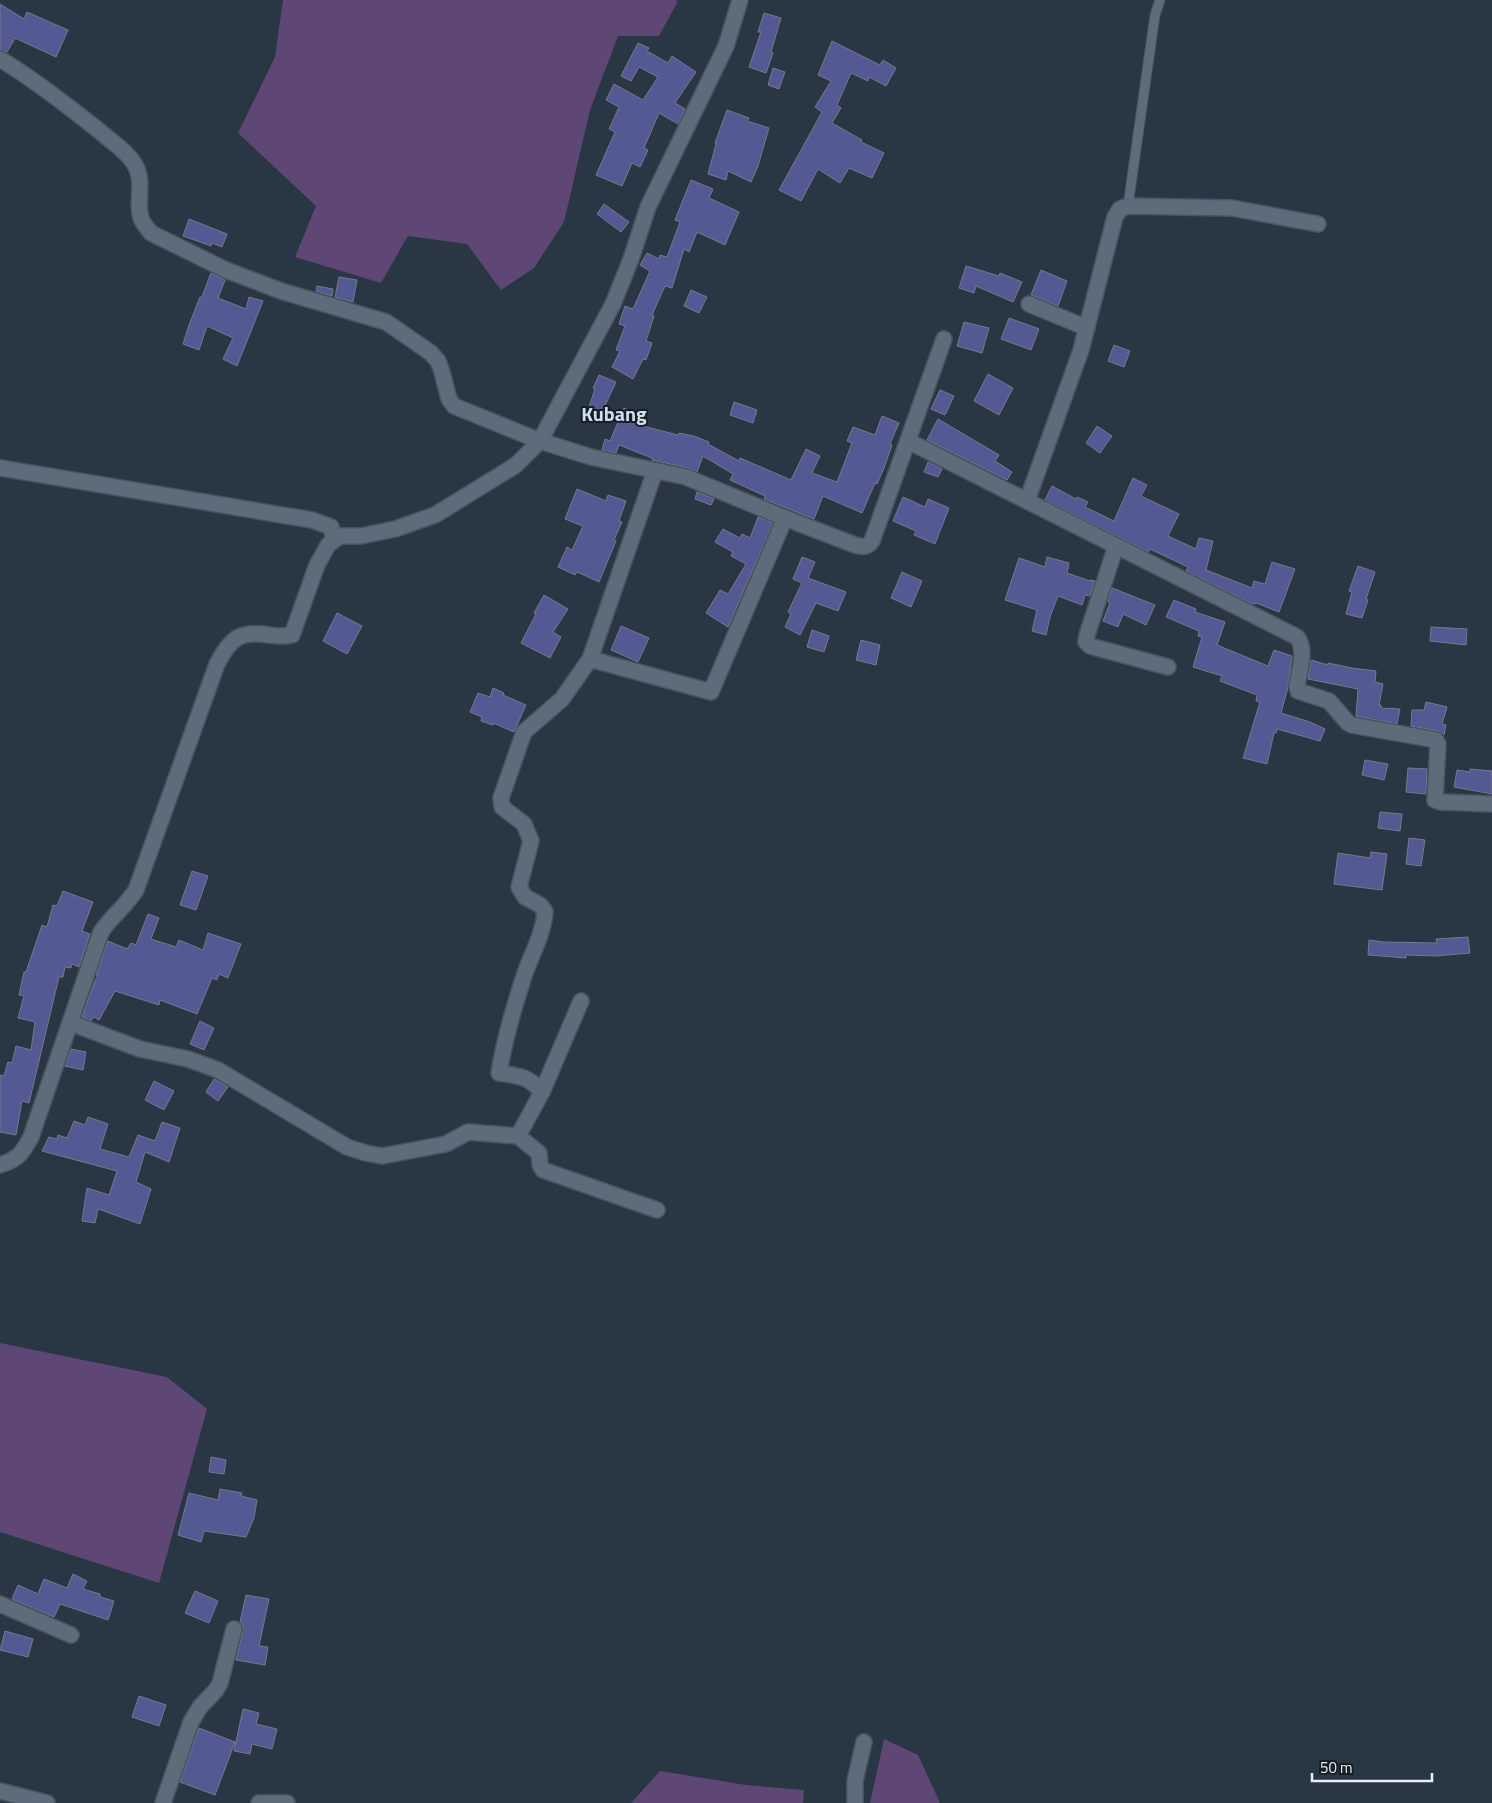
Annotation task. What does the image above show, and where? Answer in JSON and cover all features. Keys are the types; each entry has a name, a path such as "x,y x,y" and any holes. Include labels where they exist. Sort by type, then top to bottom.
{"street":[{"path":"0,1165 22,1155 28,1143 101,932 130,900 136,890 217,664 225,648 236,638 249,633 282,637 292,635 317,565 328,545 334,540 341,536 361,536 396,529 435,516 516,466 540,441 613,304 631,259 648,207 726,46 740,0"},
{"path":"0,59 85,120 124,151 135,165 140,178 140,212 143,223 151,233 226,270 281,291 386,322 431,353 438,361 449,399 454,406 540,441 591,456 686,477 855,545 864,547 869,545 944,339"},
{"path":"1027,501 1081,350 1116,217 1120,209 1128,206 1232,208 1318,224"},
{"path":"1029,304 1087,328"},
{"path":"908,441 1297,637 1301,642 1302,650 1298,690 1329,702 1348,723 1436,740 1438,744 1435,796 1437,801 1492,804"},
{"path":"0,468 312,520 331,526 334,540"},
{"path":"542,1092 532,1081 524,1077 499,1072 524,976 544,922 545,911 540,905 525,897 519,887 531,841 524,824 502,807 501,798 524,732 562,699 590,659 655,471"},
{"path":"590,659 711,692 785,518"},
{"path":"1116,546 1086,642 1090,646 1168,667"},
{"path":"518,1136 542,1092 582,1001"},
{"path":"71,1023 140,1049 188,1059 218,1070 347,1147 382,1156 446,1144 468,1132 518,1136 539,1153 540,1165 543,1170 657,1210"},
{"path":"0,1604 71,1635"},
{"path":"163,1803 191,1722 200,1707 220,1683 234,1629"},
{"path":"855,1803 855,1781 864,1742"},
{"path":"0,1791 47,1803"},
{"path":"259,1803 287,1803"}],"lane":[{"path":"1128,206 1155,15 1160,0"}],"shaded area":[{"path":"283,0 676,0 677,3 659,36 618,36 590,110 564,222 534,268 501,290 467,244 408,236 381,283 295,257 316,206 238,133 275,57"},
{"path":"0,1343 167,1377 207,1409 159,1583 0,1532"},
{"path":"884,1739 918,1755 940,1803 870,1803"},
{"path":"660,1771 746,1785 804,1790 803,1803 631,1803"}],"building":[{"path":"0,4 24,19 27,12 68,30 56,57 15,38 7,52 0,50"},
{"path":"764,13 781,18 766,73 749,67 761,32 758,32"},
{"path":"832,41 880,65 883,60 896,68 886,86 869,77 868,81 851,73 837,105 841,108 832,123 862,140 861,142 884,153 872,178 849,168 840,183 818,169 801,201 779,190 822,112 815,107 831,81 818,75"},
{"path":"638,43 649,48 647,51 668,63 672,56 696,72 675,103 685,109 678,124 659,113 644,148 648,150 640,167 632,163 622,186 596,175 615,132 609,129 619,107 606,100 614,84 643,100 658,77 639,67 631,81 621,76"},
{"path":"773,68 785,72 779,89 768,85"},
{"path":"727,110 749,118 747,121 769,128 758,166 751,182 728,171 726,180 708,174 715,143"},
{"path":"691,180 713,189 709,198 739,212 725,245 697,232 689,252 684,249 672,288 665,286 652,315 654,316 646,341 652,343 646,360 643,359 633,379 612,367 620,351 616,350 625,326 619,324 625,306 633,309 650,271 640,265 647,253 659,259 660,255 667,257 680,222 675,220"},
{"path":"604,204 629,222 621,232 597,214"},
{"path":"189,219 227,234 222,247 212,243 211,246 183,236"},
{"path":"966,266 999,276 1000,273 1022,282 1013,302 976,286 974,293 959,288"},
{"path":"1041,270 1067,281 1058,306 1031,295"},
{"path":"211,273 225,280 218,298 246,309 249,297 263,301 237,366 223,359 233,338 207,326 199,350 183,344"},
{"path":"339,277 357,280 353,302 335,297"},
{"path":"317,286 333,289 332,296 316,291"},
{"path":"691,290 707,297 699,313 684,306"},
{"path":"1009,318 1039,329 1031,350 1001,339"},
{"path":"964,322 989,328 982,353 957,346"},
{"path":"1114,345 1130,351 1124,367 1108,361"},
{"path":"988,374 1013,388 999,415 974,401"},
{"path":"599,375 616,382 602,412 589,407 595,389 593,388"},
{"path":"940,390 954,396 945,415 931,409"},
{"path":"734,402 757,410 753,423 730,415"},
{"path":"624,408 643,417 639,425 678,435 679,433 694,436 709,442 708,444 739,461 740,458 791,480 806,449 820,456 812,473 837,482 852,443 847,441 853,427 875,435 882,416 899,423 890,444 892,445 884,468 862,513 823,496 814,519 764,499 765,496 730,480 733,474 703,456 697,472 688,468 652,460 652,458 619,445 616,453 602,450 605,439 610,441"},
{"path":"938,419 999,455 995,461 1012,472 1007,480 927,440"},
{"path":"1097,426 1112,436 1100,453 1086,443"},
{"path":"928,462 942,469 938,477 924,472"},
{"path":"1133,478 1147,485 1141,496 1179,514 1168,536 1196,549 1199,538 1213,541 1206,570 1252,588 1254,581 1265,584 1272,562 1295,569 1279,612 1256,603 1250,603 1186,571 1188,567 1150,549 1148,552 1045,500 1052,486 1076,499 1077,497 1088,502 1085,507 1114,521"},
{"path":"577,489 606,501 608,495 626,501 619,521 622,522 614,540 616,541 599,582 577,572 575,575 558,567 567,547 572,550 583,526 565,519"},
{"path":"697,492 714,499 711,505 695,499"},
{"path":"903,497 925,507 928,499 949,508 935,544 914,535 916,531 893,521"},
{"path":"758,517 773,523 728,627 706,613 720,590 728,594 746,564 731,556 733,552 715,542 723,529 740,538 742,534 750,538"},
{"path":"802,557 815,562 808,578 846,592 838,611 816,603 800,635 785,627 791,614 788,612 802,583 793,579"},
{"path":"1047,557 1069,563 1067,573 1095,581 1090,596 1085,595 1082,605 1058,596 1046,635 1032,631 1037,610 1005,600 1019,558 1045,567"},
{"path":"1358,566 1375,572 1362,618 1346,614 1352,592 1349,591"},
{"path":"902,572 922,581 911,607 891,598"},
{"path":"1112,588 1155,605 1146,625 1123,614 1118,627 1103,621 1110,603 1108,602"},
{"path":"544,595 568,609 553,632 561,637 550,658 521,643"},
{"path":"1174,600 1196,609 1195,612 1225,622 1217,645 1268,666 1274,650 1292,656 1288,687 1281,713 1325,729 1320,741 1277,729 1276,733 1274,733 1267,764 1243,758 1260,702 1256,701 1257,695 1220,681 1222,676 1193,667 1202,637 1198,636 1199,631 1166,617"},
{"path":"337,613 362,626 347,654 323,641"},
{"path":"621,626 649,638 638,662 611,650"},
{"path":"1431,627 1467,629 1466,645 1430,641"},
{"path":"812,630 829,636 824,652 807,647"},
{"path":"861,640 880,645 876,665 856,660"},
{"path":"1311,660 1328,665 1328,663 1376,671 1375,682 1383,684 1379,705 1381,705 1381,708 1400,709 1397,724 1356,716 1358,689 1308,679"},
{"path":"493,688 504,693 503,695 526,705 514,732 493,723 493,725 481,721 482,717 470,712 478,693 490,697"},
{"path":"1426,702 1447,707 1442,724 1446,725 1444,735 1438,731 1411,726 1412,710 1424,710"},
{"path":"1365,760 1388,764 1384,780 1362,775"},
{"path":"1408,768 1427,769 1426,794 1406,792"},
{"path":"1470,769 1492,771 1492,794 1454,787 1457,770 1470,772"},
{"path":"1380,812 1402,814 1400,831 1378,828"},
{"path":"1409,838 1425,840 1421,866 1406,864"},
{"path":"1371,852 1387,854 1382,890 1334,884 1338,853 1370,858"},
{"path":"192,871 208,876 196,910 180,905"},
{"path":"63,891 93,902 82,931 90,934 79,967 72,964 71,968 65,967 63,977 59,977 29,1103 22,1101 16,1135 0,1132 0,1075 4,1076 8,1062 12,1063 16,1046 31,1050 35,1022 18,1018 24,996 19,995 24,972 26,972 42,925 47,927 53,905 57,906"},
{"path":"148,914 159,918 151,939 176,947 179,940 203,950 208,933 241,944 228,978 219,974 217,980 212,978 197,1014 160,1000 159,1005 115,991 99,1020 94,1017 91,1021 82,1017 98,975 96,975 108,941 127,949 131,943 136,945"},
{"path":"1468,937 1470,953 1436,956 1406,955 1406,958 1368,955 1369,940 1437,943 1436,939"},
{"path":"200,1021 214,1028 204,1050 190,1044"},
{"path":"71,1049 86,1052 83,1070 65,1066"},
{"path":"214,1079 228,1087 218,1101 206,1092"},
{"path":"154,1081 174,1091 164,1110 145,1100"},
{"path":"88,1117 108,1124 100,1149 129,1157 138,1135 155,1141 162,1122 180,1128 169,1162 145,1152 136,1182 151,1189 140,1224 98,1209 95,1223 82,1221 87,1188 109,1195 117,1171 42,1151 49,1137 57,1139 58,1135 67,1138 74,1121 85,1125"},
{"path":"211,1457 226,1460 224,1474 209,1472"},
{"path":"220,1489 242,1493 241,1496 257,1500 254,1518 246,1537 204,1531 201,1542 178,1535 189,1493 218,1500"},
{"path":"73,1574 87,1581 83,1589 114,1601 108,1620 60,1604 54,1617 12,1599 18,1585 38,1594 44,1579 67,1588"},
{"path":"195,1591 218,1601 209,1623 185,1613"},
{"path":"246,1595 269,1599 259,1646 268,1647 265,1665 236,1660 243,1631 243,1626 240,1622"},
{"path":"5,1631 33,1639 28,1657 0,1650"},
{"path":"139,1696 166,1705 159,1726 132,1717"},
{"path":"243,1709 259,1713 256,1724 277,1729 272,1749 252,1744 250,1754 234,1751"},
{"path":"199,1728 235,1742 215,1795 180,1782"}],"district":[{"name":"Kubang","path":"614,413"}]}
